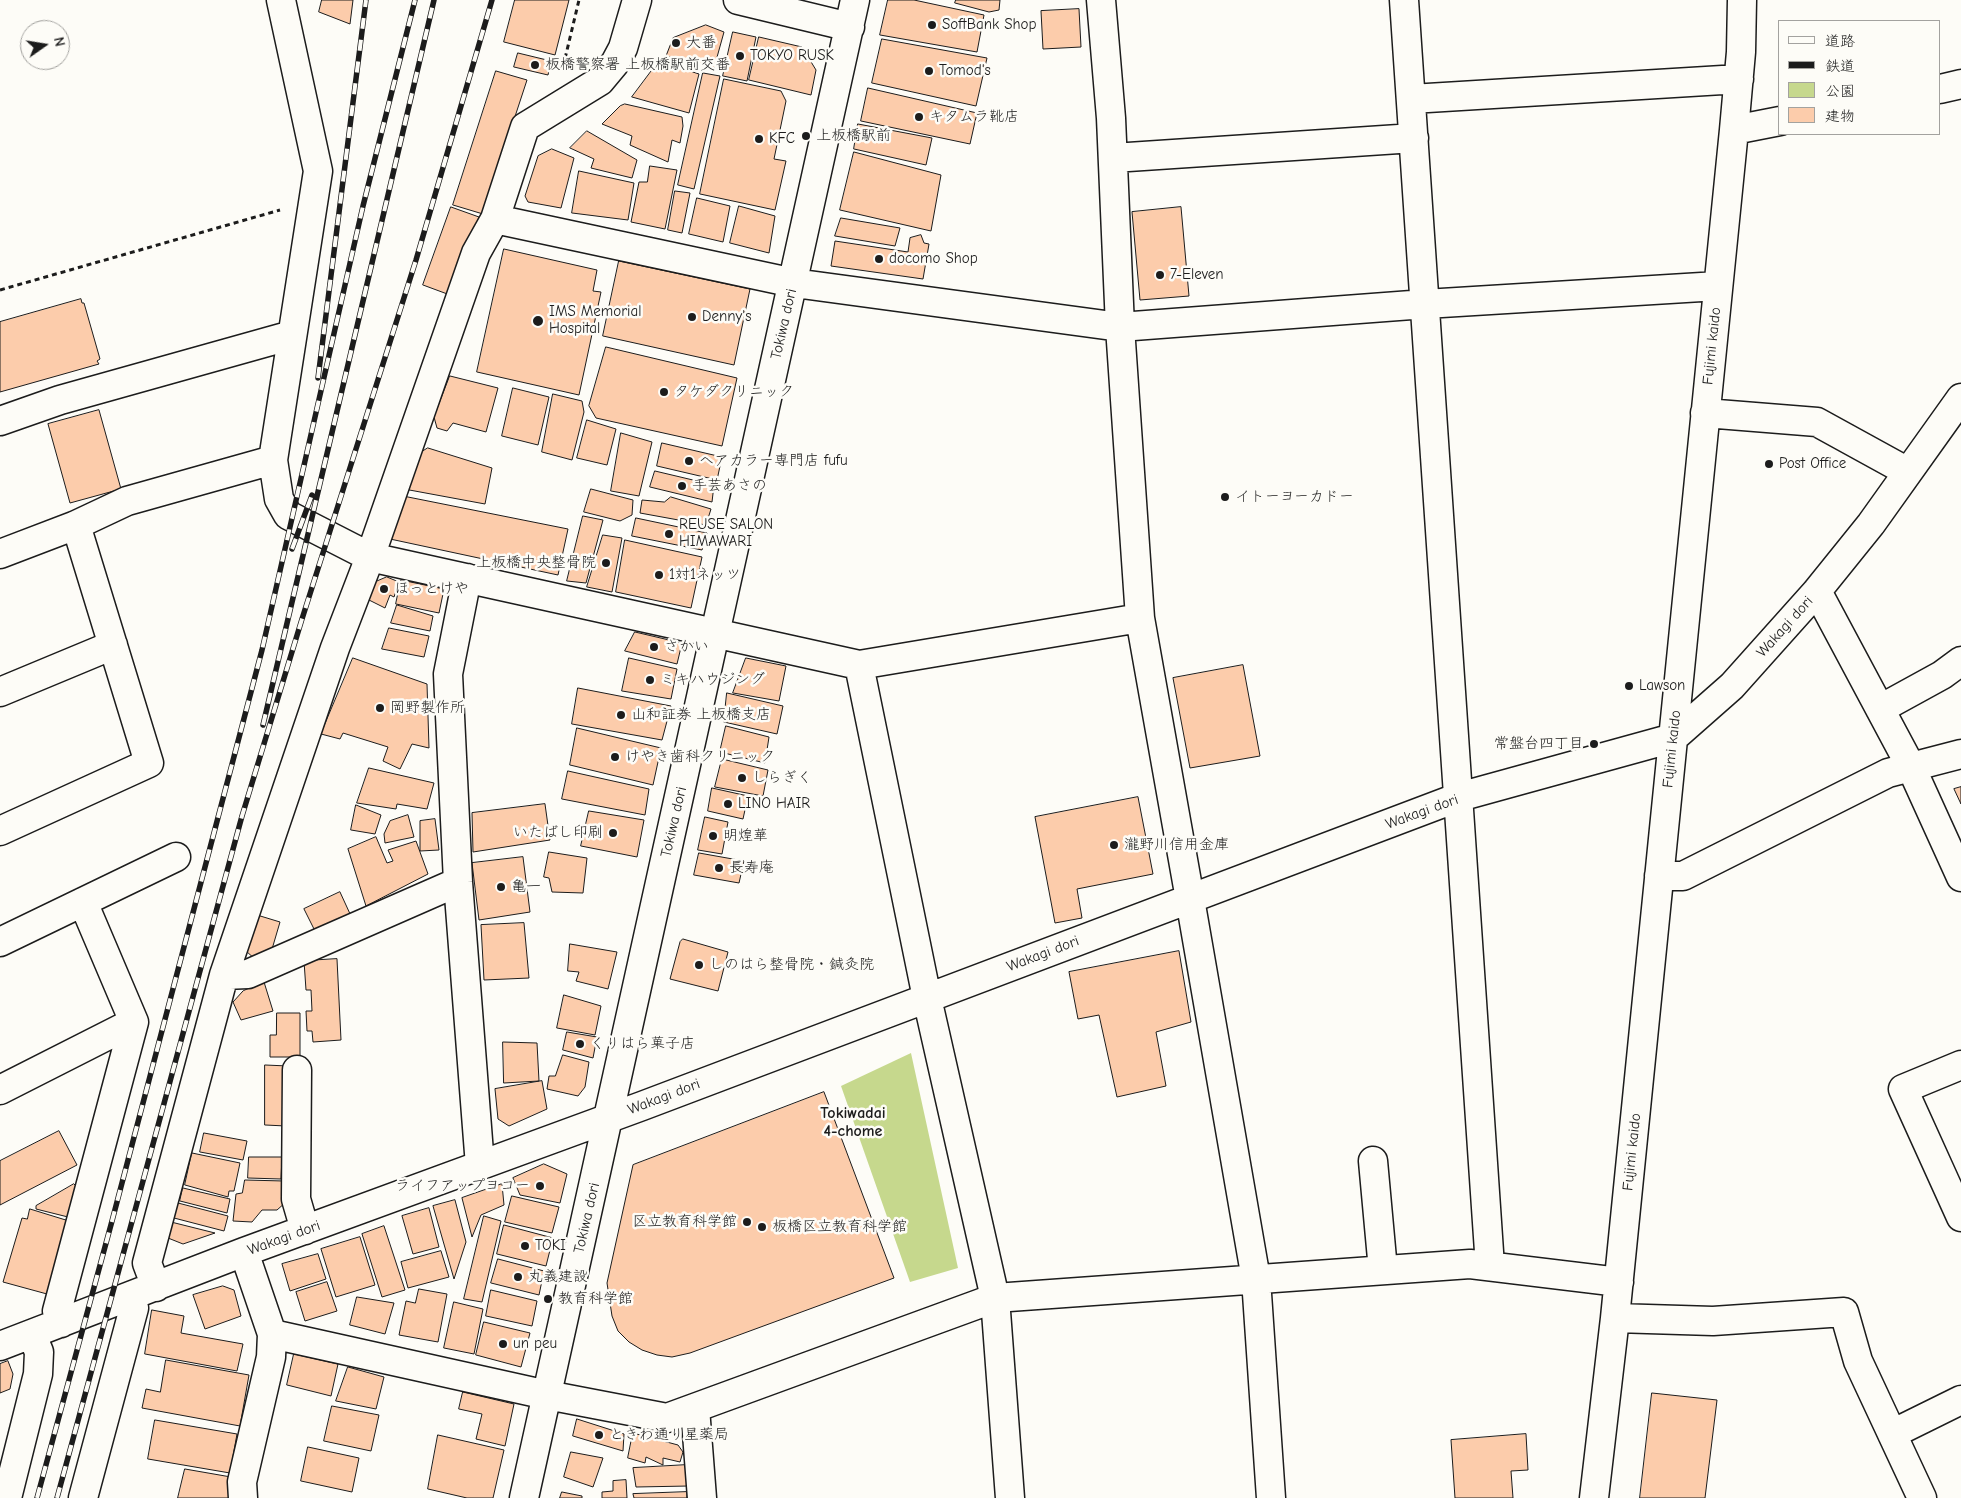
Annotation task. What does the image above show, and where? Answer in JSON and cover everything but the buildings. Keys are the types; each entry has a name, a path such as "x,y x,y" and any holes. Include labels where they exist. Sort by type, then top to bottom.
{"street":[{"path":"281,0 318,171 274,460 279,499 288,515 370,557 859,664 1140,618"},
{"path":"156,1287 147,1263 224,976 335,648 370,557 476,253 496,218 525,127 600,82 615,63 623,48 637,0"},
{"path":"738,0 850,27"},
{"name":"Tokiwa dori","path":"524,1498 855,0"},
{"path":"1101,0 1113,158 1120,327 1140,618 1256,1279 1271,1498"},
{"path":"1404,0 1490,1266"},
{"name":"Fujimi kaido","path":"1594,1498 1619,1282 1734,130 1739,79 1742,0"},
{"path":"1411,98 1739,79"},
{"path":"1941,89 1961,84"},
{"path":"1734,130 1778,121"},
{"path":"1113,158 1414,138"},
{"path":"496,218 794,283 1120,327 1425,304 1718,286"},
{"path":"0,421 60,400 292,335"},
{"name":"Wakagi dori","path":"0,1346 244,1252 480,1166 1458,797 1673,738 1732,686 1817,591 1871,524 1961,398"},
{"path":"1706,413 1817,422 1908,472"},
{"path":"0,554 76,525 127,501 274,460"},
{"path":"0,831 149,763 76,525"},
{"path":"467,578 448,674 458,882 480,1166"},
{"path":"1817,591 1911,767 1961,877"},
{"path":"0,692 113,645"},
{"path":"1880,709 1961,661"},
{"path":"859,664 927,998 995,1298 1010,1498"},
{"path":"1659,876 1683,876 1888,773 1961,754"},
{"path":"0,942 176,857"},
{"path":"224,976 248,974 458,882"},
{"path":"61,1323 57,1310 134,1022 82,902"},
{"path":"0,1090 134,1022"},
{"path":"1961,1065 1903,1089 1961,1217"},
{"path":"297,1070 296,1199 305,1230"},
{"path":"1373,1161 1383,1270"},
{"path":"243,1498 242,1482 271,1357 272,1334 244,1252"},
{"path":"272,1334 547,1395 667,1418 995,1298 1470,1264 1619,1282"},
{"path":"83,1498 134,1308 130,1296"},
{"path":"1615,1318 1713,1321 1844,1312 1858,1361 1922,1498"},
{"path":"7,1498 38,1374 39,1352 32,1335"},
{"path":"1892,1434 1961,1400"},
{"path":"695,1408 702,1498"}],"path":[{"path":"561,75 579,0"},
{"path":"0,290 302,204 313,204"}],"green space":[{"path":"911,1053 958,1268 910,1282 841,1086"}],"railway":[{"path":"318,378 366,0"},
{"path":"37,1498 262,650 363,206 415,0"},
{"path":"263,725 434,0"},
{"path":"57,1498 242,816 302,619 416,260 492,0"},
{"path":"292,549 312,495"}],"place":[{"name":"SoftBank Shop","path":"932,25"},
{"name":"大番","path":"676,43"},
{"name":"TOKYO RUSK","path":"740,56"},
{"name":"板橋警察署 上板橋駅前交番","path":"535,65"},
{"name":"Tomod's","path":"929,71"},
{"name":"キタムラ靴店","path":"919,117"},
{"name":"上板橋駅前","path":"806,136"},
{"name":"KFC","path":"759,139"},
{"name":"docomo Shop","path":"879,259"},
{"name":"7-Eleven","path":"1160,275"},
{"name":"Denny's","path":"692,317"},
{"name":"IMS Memorial Hospital","path":"538,321"},
{"name":"タケダクリニック","path":"664,392"},
{"name":"ヘアカラー専門店 fufu","path":"689,461"},
{"name":"Post Office","path":"1769,464"},
{"name":"手芸あさの","path":"682,486"},
{"name":"イトーヨーカドー","path":"1225,497"},
{"name":"REUSE SALON HIMAWARI","path":"669,534"},
{"name":"上板橋中央整骨院","path":"606,563"},
{"name":"1対1ネッツ","path":"659,575"},
{"name":"ほっとけや","path":"384,589"},
{"name":"さかい","path":"654,647"},
{"name":"ミキハウジング","path":"650,680"},
{"name":"Lawson","path":"1629,686"},
{"name":"岡野製作所","path":"380,708"},
{"name":"山和証券 上板橋支店","path":"621,715"},
{"name":"常盤台四丁目","path":"1594,744"},
{"name":"けやき歯科クリニック","path":"615,757"},
{"name":"しらぎく","path":"742,778"},
{"name":"LINO HAIR","path":"728,804"},
{"name":"いたばし印刷","path":"613,833"},
{"name":"明煌華","path":"713,836"},
{"name":"瀧野川信用金庫","path":"1114,845"},
{"name":"長寿庵","path":"719,868"},
{"name":"亀一","path":"501,887"},
{"name":"しのはら整骨院・鍼灸院","path":"699,965"},
{"name":"くりはら菓子店","path":"580,1044"},
{"name":"ライフアップヨコー","path":"540,1186"},
{"name":"区立教育科学館","path":"747,1222"},
{"name":"板橋区立教育科学館","path":"762,1227"},
{"name":"TOKI","path":"525,1246"},
{"name":"丸義建設","path":"518,1277"},
{"name":"教育科学館","path":"548,1299"},
{"name":"un peu","path":"503,1344"},
{"name":"ときわ通り星薬局","path":"599,1435"}],"district":[{"name":"Tokiwadai 4-chome","path":"853,1122"}]}
